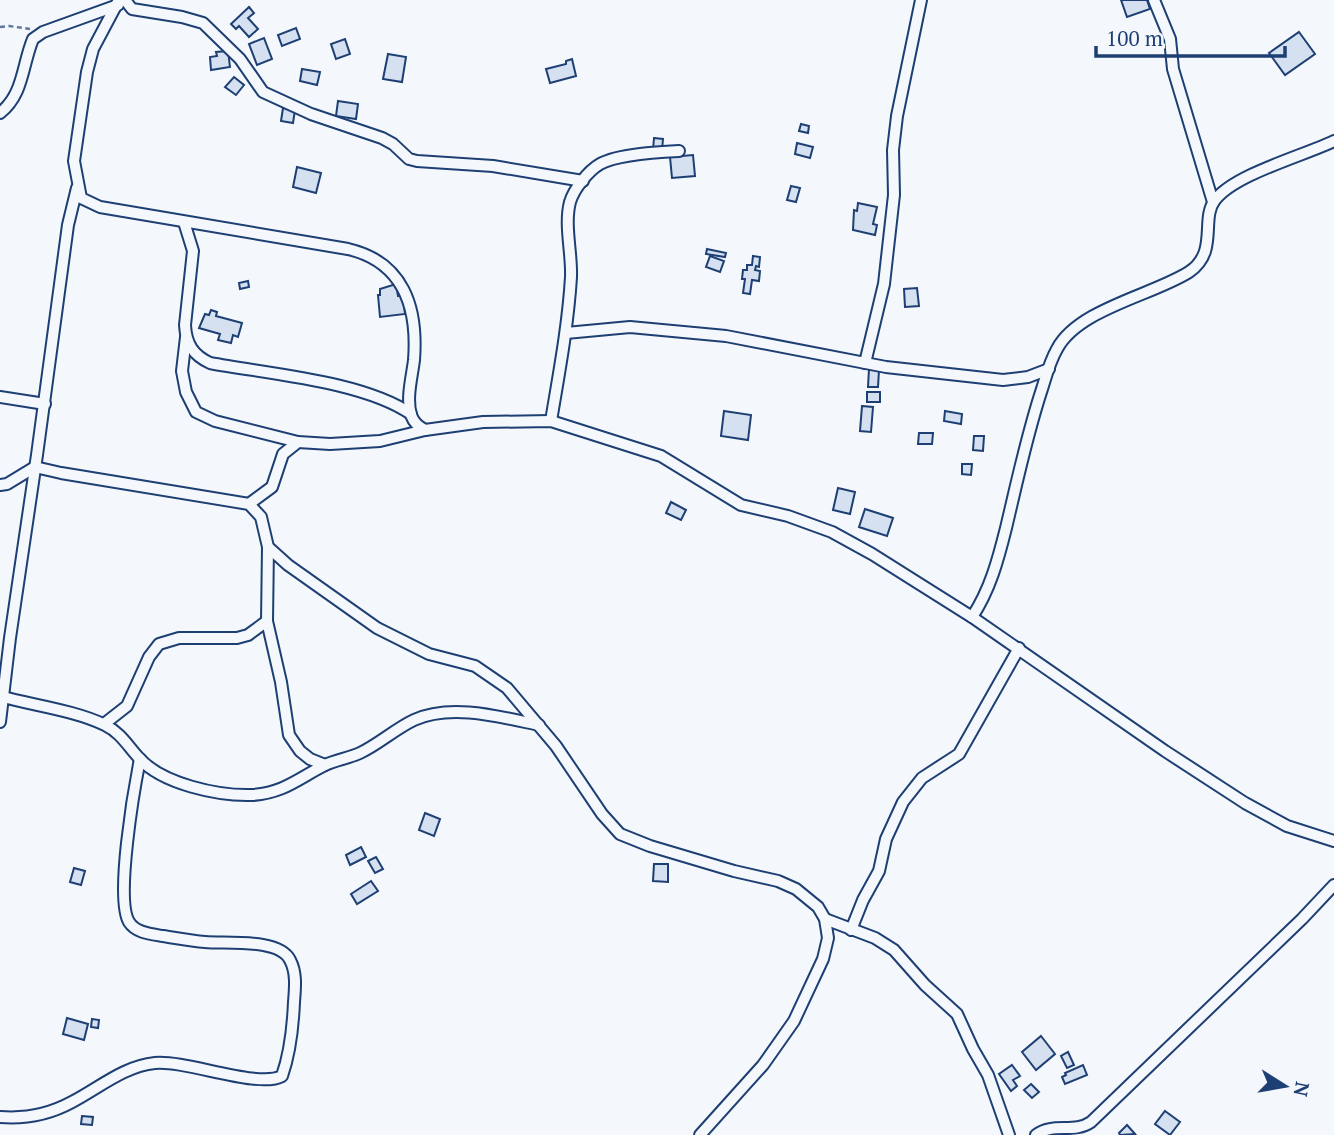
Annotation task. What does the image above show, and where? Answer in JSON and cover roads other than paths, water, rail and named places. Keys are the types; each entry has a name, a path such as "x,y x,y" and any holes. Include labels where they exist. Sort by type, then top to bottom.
{"street":[{"path":"865,363 884,284 894,195 894,139 921,0"},
{"path":"972,617 986,594 997,561 1035,411 1057,349 1064,338 1079,326 1118,304 1183,275 1198,264 1206,248 1213,202 1173,69 1170,39 1154,0"},
{"path":"0,113 13,101 20,88 33,39 43,32 121,2"},
{"path":"121,2 132,9 203,23 240,59 263,92 311,114 382,138 409,159 493,166 583,181"},
{"path":"121,2 93,49 87,72 74,161 80,198 90,204 184,222 348,249 378,260 396,278 411,310 415,337 411,414 415,424 425,430"},
{"path":"1213,202 1224,190 1243,180 1334,141"},
{"path":"551,421 566,333 572,260 569,212 572,196 600,164 649,153 679,151"},
{"path":"0,722 68,225 77,186"},
{"path":"184,222 193,251 182,371 186,392 196,412 215,421 298,442 330,444 366,442 483,422 551,421 661,456 741,505 788,516 832,532 872,554 972,617 1245,803 1287,826 1334,841"},
{"path":"566,333 630,327 726,336 865,363 1003,380 1028,377 1049,369"},
{"path":"186,337 198,357 210,363 348,388 393,403 411,414"},
{"path":"0,397 45,404"},
{"path":"249,504 272,487 283,454 298,442"},
{"path":"0,485 7,484 35,467 249,504 257,510 268,547 267,621 281,682 289,735 300,751 325,765"},
{"path":"268,547 288,565 377,628 429,654 485,672 507,688 556,746 602,814 620,834 650,846 734,871 778,881 811,900 825,919 828,938 823,959 794,1021 763,1065 700,1135"},
{"path":"104,724 127,706 149,657 159,644 187,637 237,638 248,635 267,621"},
{"path":"851,930 879,871 887,839 903,802 922,778 959,754 1018,648"},
{"path":"3,697 104,724 126,739 140,759 161,774 193,787 230,795 256,795 292,786 325,765 360,753 413,720 428,715 447,713 492,716 539,725"},
{"path":"0,1117 25,1119 71,1103 131,1069 155,1063 258,1079 276,1079 282,1076 294,1017 295,979 290,960 280,950 264,945 203,942 148,934 132,926 127,920 125,876 128,817 140,759"},
{"path":"1037,1135 1053,1127 1077,1127 1091,1122 1334,885"},
{"path":"825,919 875,938 894,950 925,985 957,1014 988,1075 1009,1135"}]}
